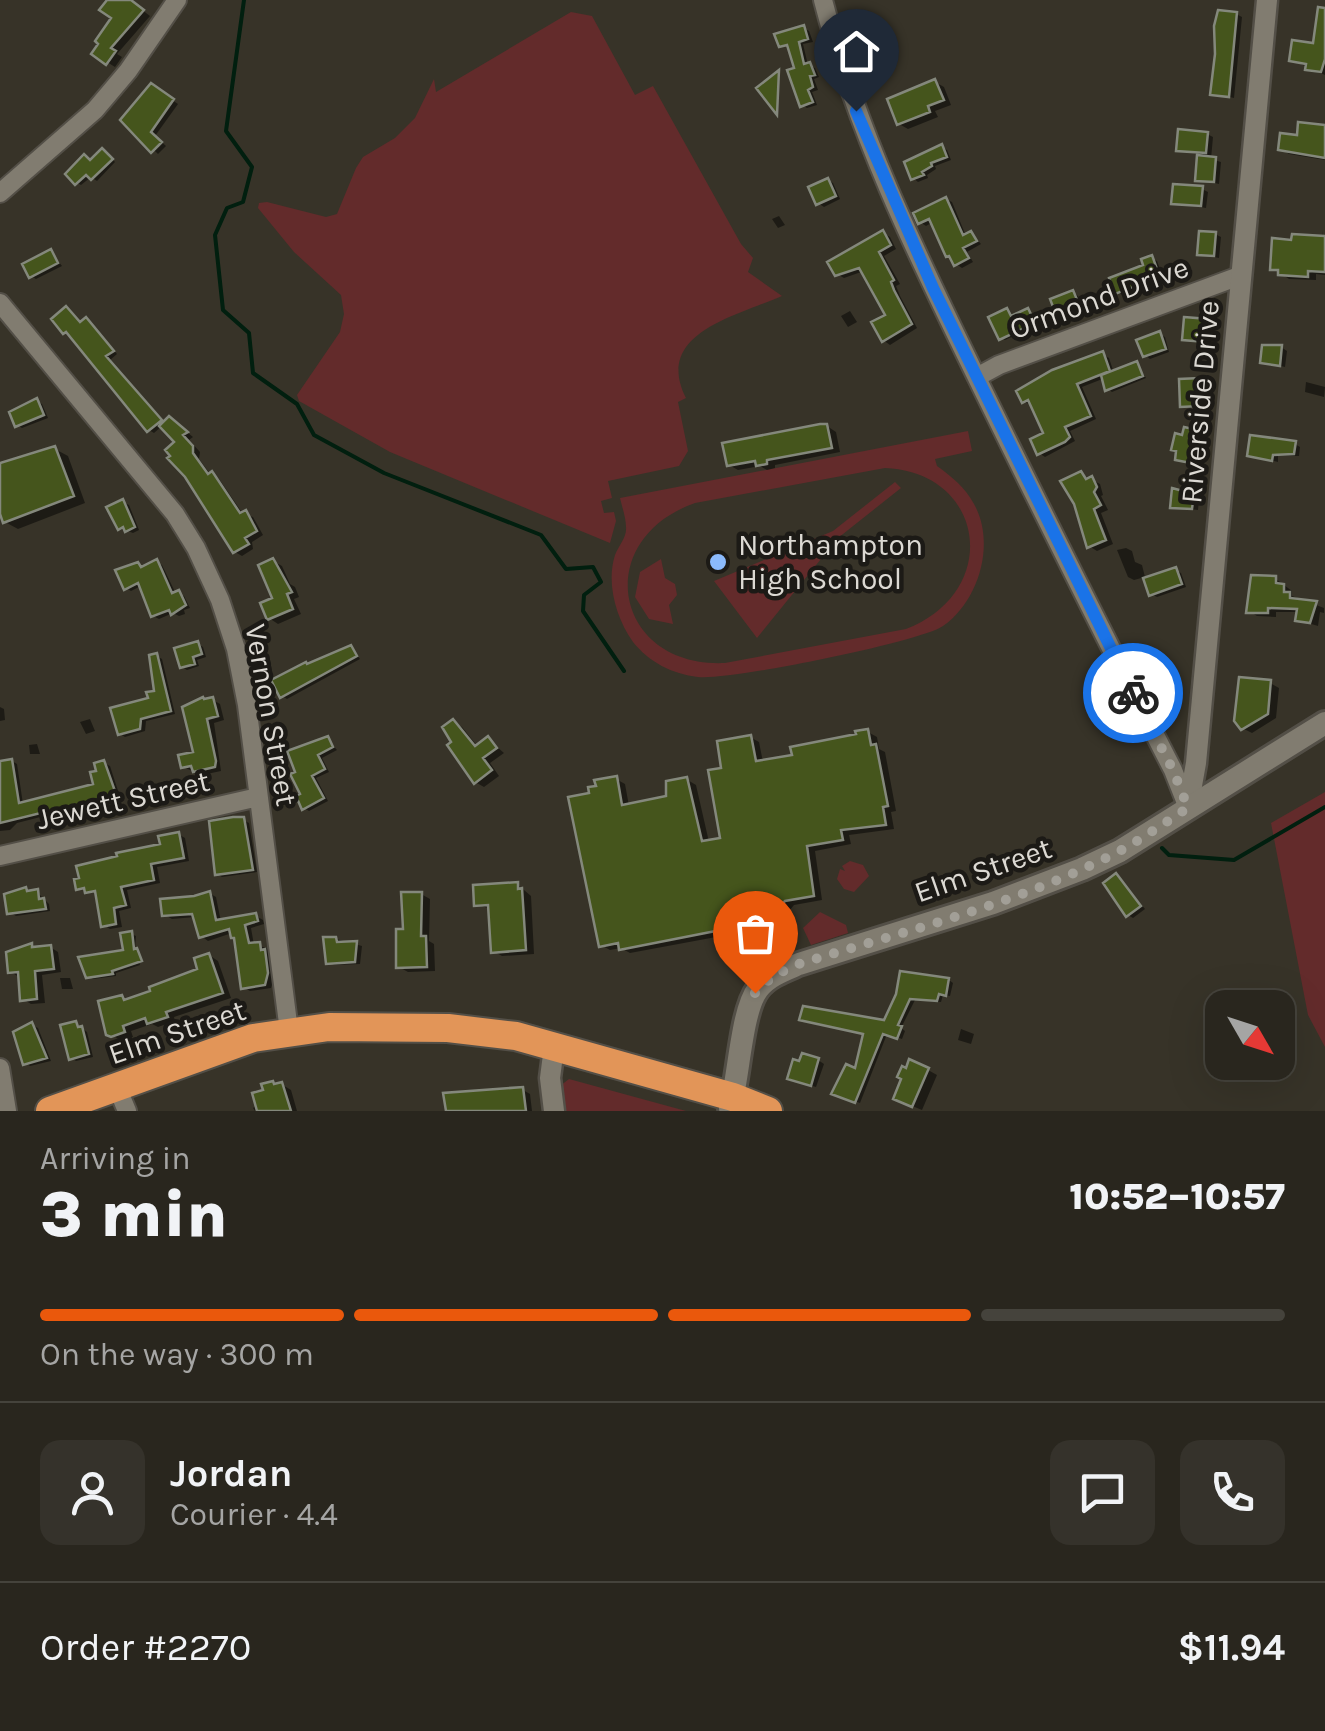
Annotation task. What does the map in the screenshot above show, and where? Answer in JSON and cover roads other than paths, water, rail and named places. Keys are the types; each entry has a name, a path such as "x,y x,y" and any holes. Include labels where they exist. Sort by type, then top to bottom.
{"highway":[{"name":"Elm Street","path":"50,1111 122,1099 253,1038 289,1031 448,1028 516,1036 553,1053 631,1077 768,1111"}],"main road":[{"name":"Elm Street","path":"734,1105 750,1003 760,986 773,976 799,964 1040,887 1120,851 1325,723"}],"street":[{"path":"0,192 94,110 128,71 178,0"},
{"path":"823,0 852,99 878,167 1057,543 1173,770 1188,808"},
{"name":"Riverside Drive","path":"1188,808 1196,764 1267,0"},
{"name":"Ormond Drive","path":"977,377 999,365 1242,275"},
{"name":"Vernon Street","path":"0,302 145,476 196,548 220,600 248,705 289,1031"},
{"name":"Jewett Street","path":"0,856 258,797"},
{"path":"553,1053 550,1092 554,1111"},
{"path":"0,1068 7,1111"}],"waterway":[{"path":"244,0 226,131 252,167 243,202 227,208 215,235 223,310 249,333 253,373 297,404 314,435 384,473 541,535 566,569 593,567 601,582 584,595 583,611 624,671"},
{"path":"1162,848 1169,855 1234,860 1325,807"}],"place":[{"name":"Northampton High School","path":"718,562"}]}
